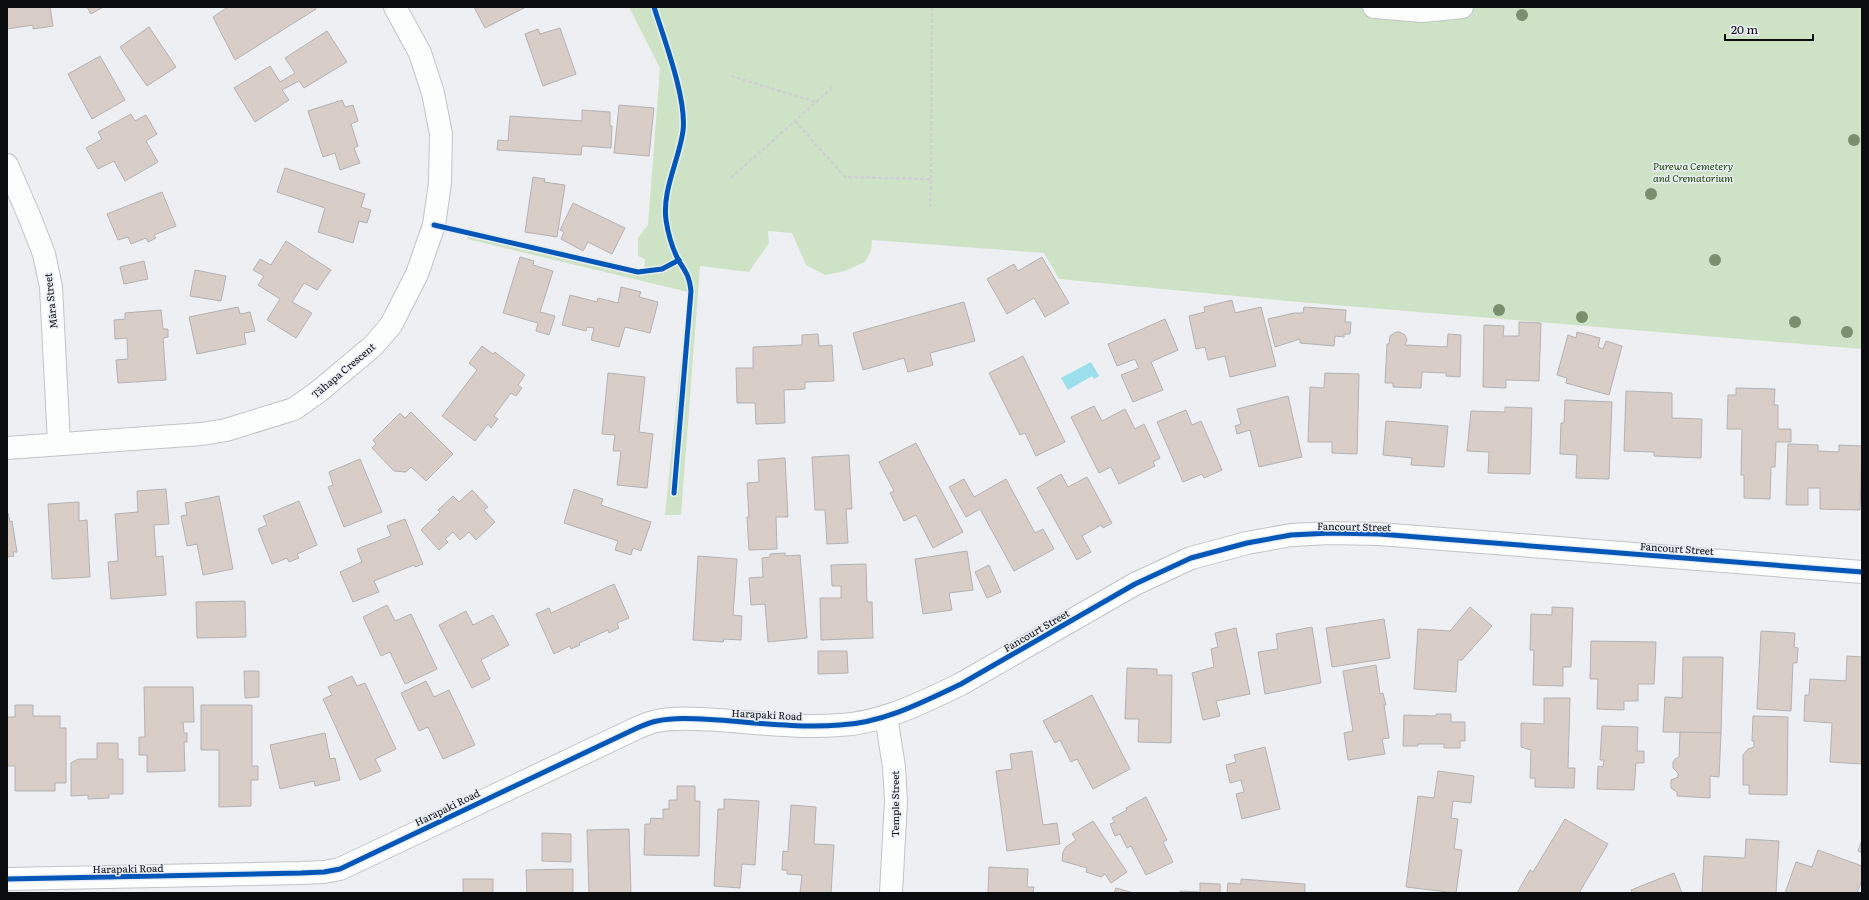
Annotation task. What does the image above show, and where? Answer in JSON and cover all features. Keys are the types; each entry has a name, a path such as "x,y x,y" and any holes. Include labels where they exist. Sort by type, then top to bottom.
{"street":[{"name":"Tāhapa Crescent","path":"7,448 59,443 202,434 226,430 294,408 318,392 373,346 391,325 417,274 434,225 441,159 441,134 427,74 420,53 395,7"},
{"path":"1374,7 1423,12 1462,7"},
{"name":"Māra Street","path":"7,165 44,254 51,287 59,443"},
{"name":"Fancourt Street","path":"886,716 961,684 1135,584 1191,558 1247,542 1291,535 1330,533 1379,534 1862,572"},
{"name":"Harapaki Road","path":"7,879 324,872 340,869 355,863 486,798 637,728 657,721 681,718 807,725 840,725 861,723 886,716"},
{"name":"Temple Street","path":"886,716 894,767 896,801 891,893"}],"path":[{"path":"930,207 932,7"},
{"path":"731,76 816,102"},
{"path":"731,178 834,86"},
{"path":"795,121 845,177 931,179"}],"green space":[{"name":"Purewa Cemetery and Crematorium","path":"629,7 1862,7 1862,349 1287,301 1059,279 1044,253 872,240 871,251 865,262 845,271 825,275 806,265 792,233 768,231 769,243 749,272 700,266 681,515 665,515 688,292 467,239 470,229 644,270 645,259 638,256 638,238 648,225 660,68"}],"water":[{"path":"1091,362 1099,376 1094,379 1092,376 1068,390 1061,378"}],"building":[{"path":"7,7 50,7 53,26 33,29 33,25 7,29"},
{"path":"87,7 103,7 91,14"},
{"path":"228,7 315,7 316,9 235,60 213,17"},
{"path":"474,7 526,7 485,28"},
{"path":"149,27 176,67 147,86 120,47"},
{"path":"560,28 576,74 543,86 525,34 538,29 540,34"},
{"path":"327,31 347,62 304,88 299,81 282,90 289,100 255,122 234,88 270,66 280,82 295,73 285,58"},
{"path":"100,56 125,100 92,119 68,74"},
{"path":"342,100 345,107 353,105 358,121 351,124 358,146 354,148 360,163 340,170 335,153 323,157 308,111"},
{"path":"619,105 654,108 649,156 614,153"},
{"path":"582,110 610,112 610,126 612,126 611,148 582,146 581,155 497,150 498,140 508,141 510,116 582,121"},
{"path":"131,114 135,121 146,115 157,134 146,141 158,162 125,181 114,161 98,169 86,148 102,139 98,132"},
{"path":"285,168 365,194 361,207 371,210 367,223 359,221 353,243 318,232 325,208 277,192"},
{"path":"533,177 545,179 544,182 565,185 557,237 525,232"},
{"path":"162,192 176,226 154,235 156,238 148,242 146,238 131,244 128,237 118,240 107,214"},
{"path":"573,203 625,228 612,254 588,242 583,251 561,239 564,232 560,230"},
{"path":"286,241 331,270 317,290 304,283 292,302 312,313 296,338 267,320 280,299 258,285 264,276 253,270 260,259 271,265"},
{"path":"520,257 534,261 533,265 553,271 540,312 555,316 549,335 536,331 538,323 503,313"},
{"path":"1042,257 1069,303 1045,317 1034,298 1007,314 987,279 1014,264 1018,271"},
{"path":"144,261 148,279 124,284 120,267"},
{"path":"195,270 226,276 221,301 190,296"},
{"path":"621,287 641,292 639,297 658,302 650,333 625,327 619,347 591,340 594,328 587,327 586,331 562,325 570,295 597,302 598,298 618,303"},
{"path":"1232,300 1235,313 1261,307 1276,366 1230,377 1225,356 1208,360 1205,347 1196,349 1189,316 1205,312 1204,307"},
{"path":"964,302 975,341 930,353 933,365 908,372 904,358 863,370 853,333"},
{"path":"238,307 240,314 250,312 255,331 244,333 246,344 197,354 189,317"},
{"path":"1304,307 1346,310 1345,322 1351,322 1350,334 1344,334 1344,337 1335,336 1334,346 1300,343 1300,339 1275,347 1268,319 1294,313 1303,313"},
{"path":"161,310 163,329 168,329 168,337 163,338 166,380 118,383 116,360 128,359 127,338 115,339 114,320 125,319 125,313"},
{"path":"1165,319 1178,350 1151,362 1163,390 1133,402 1121,375 1139,368 1135,359 1117,366 1108,344"},
{"path":"1519,322 1541,323 1539,381 1506,380 1506,388 1483,387 1484,325 1504,326 1503,336 1519,336"},
{"path":"1396,332 1400,332 1405,335 1407,340 1405,345 1447,347 1448,334 1461,335 1460,377 1446,376 1446,373 1422,372 1421,388 1393,387 1393,383 1385,383 1387,344 1389,344 1390,336"},
{"path":"1577,332 1600,338 1598,347 1603,349 1606,341 1622,346 1609,395 1566,383 1567,378 1557,375 1568,335 1576,338"},
{"path":"818,334 819,346 832,345 834,381 805,382 805,389 784,390 785,423 756,424 755,403 737,403 736,368 753,368 753,347 802,345 802,335"},
{"path":"482,346 493,354 495,352 525,375 518,385 522,388 516,396 511,393 494,416 498,419 491,428 488,424 475,441 442,416 477,370 469,363"},
{"path":"1023,356 1065,442 1036,456 1025,433 1020,435 989,373"},
{"path":"608,373 645,377 639,432 653,434 647,488 617,485 621,451 613,451 615,435 602,434"},
{"path":"1325,373 1359,374 1357,454 1332,453 1332,442 1308,442 1310,387 1324,388"},
{"path":"1736,388 1775,389 1774,405 1778,405 1778,429 1791,429 1791,442 1776,442 1775,467 1771,467 1770,499 1744,498 1744,475 1741,475 1742,429 1727,429 1728,395 1736,395"},
{"path":"1626,391 1672,393 1672,418 1702,419 1701,458 1654,456 1654,452 1624,451"},
{"path":"1288,396 1302,457 1259,467 1250,430 1237,434 1235,426 1241,424 1237,409"},
{"path":"1565,400 1612,402 1609,479 1576,478 1577,455 1560,454 1561,423 1564,423"},
{"path":"1094,406 1102,421 1125,409 1135,429 1144,424 1160,458 1153,462 1155,466 1119,484 1111,467 1099,473 1071,417"},
{"path":"1505,407 1532,408 1530,474 1488,473 1489,452 1467,451 1471,411 1505,412"},
{"path":"1186,410 1192,425 1201,421 1222,470 1204,478 1202,474 1183,482 1157,422"},
{"path":"411,412 453,454 426,481 411,467 406,472 394,471 372,448 376,444 373,440 400,413 405,418"},
{"path":"1386,421 1448,426 1444,467 1411,465 1412,458 1383,455"},
{"path":"916,443 963,532 933,548 916,515 904,521 890,493 894,491 879,462"},
{"path":"1788,444 1818,445 1818,451 1839,452 1839,445 1862,446 1860,510 1820,509 1820,488 1808,488 1808,505 1786,505"},
{"path":"849,455 852,509 846,509 848,543 827,544 825,510 815,510 812,457"},
{"path":"785,458 788,517 776,517 777,549 749,550 747,483 759,482 758,460"},
{"path":"360,459 382,512 344,527 328,487 333,485 329,472"},
{"path":"1061,474 1068,487 1087,477 1112,523 1103,528 1101,525 1082,536 1091,552 1077,560 1037,488"},
{"path":"964,479 974,497 1006,479 1035,533 1043,529 1054,549 1014,571 980,509 966,517 949,487"},
{"path":"166,489 169,524 154,525 156,557 163,556 166,595 111,599 108,562 118,561 115,514 138,512 137,491"},
{"path":"574,489 603,499 601,505 651,522 641,551 633,548 631,555 615,550 618,541 564,523"},
{"path":"472,490 488,507 484,510 495,522 476,540 469,532 460,540 453,532 445,539 448,542 439,550 421,530 440,512 438,510 453,496 459,502"},
{"path":"219,496 233,569 203,575 197,544 187,546 181,516 187,515 185,503"},
{"path":"299,501 317,545 297,554 299,558 289,562 287,558 272,564 258,529 267,525 263,516"},
{"path":"79,502 79,521 87,520 90,577 52,579 48,504"},
{"path":"7,513 10,522 12,521 17,552 13,552 14,556 7,557"},
{"path":"405,519 423,564 415,567 414,565 374,581 379,592 353,602 340,572 362,562 357,549 391,536 387,526"},
{"path":"967,551 973,590 949,593 952,610 923,614 915,559"},
{"path":"785,553 785,556 800,555 807,638 768,642 765,604 751,605 749,578 763,577 762,558 770,557 770,554"},
{"path":"698,556 737,559 733,615 742,616 741,640 724,639 723,642 693,640"},
{"path":"866,564 867,602 872,602 873,638 821,640 820,598 841,598 841,586 832,586 831,565"},
{"path":"989,565 1001,592 987,598 975,572"},
{"path":"614,584 629,618 617,623 619,628 609,633 608,630 579,643 580,645 571,649 570,646 554,654 536,614 549,608 551,613"},
{"path":"245,601 246,637 197,638 196,602"},
{"path":"387,605 395,621 411,614 437,669 405,684 390,652 381,656 363,617"},
{"path":"1470,607 1492,626 1462,660 1458,660 1456,692 1414,689 1418,629 1450,631"},
{"path":"1552,607 1573,608 1571,667 1563,667 1563,686 1533,685 1534,650 1530,650 1531,614 1552,615"},
{"path":"466,611 473,625 493,615 509,645 481,660 490,679 472,688 439,625"},
{"path":"1384,619 1390,658 1332,667 1326,628"},
{"path":"1312,627 1321,683 1265,694 1258,652 1278,649 1276,634"},
{"path":"1236,628 1250,694 1216,701 1220,716 1203,720 1192,673 1214,667 1211,649 1218,647 1215,633"},
{"path":"1761,631 1795,633 1794,647 1798,648 1797,663 1793,663 1791,711 1757,709"},
{"path":"1591,641 1656,642 1654,684 1638,684 1638,701 1624,701 1624,710 1597,709 1598,679 1590,679"},
{"path":"818,651 847,651 848,673 818,674"},
{"path":"1847,656 1862,657 1862,764 1830,762 1832,723 1804,721 1805,695 1809,695 1810,679 1846,681"},
{"path":"1683,657 1723,657 1721,733 1663,732 1665,697 1682,698"},
{"path":"1376,665 1380,694 1383,693 1386,705 1384,705 1389,738 1382,739 1385,754 1348,760 1344,733 1353,731 1343,671"},
{"path":"1127,668 1157,669 1157,675 1172,675 1171,743 1138,742 1139,719 1125,719"},
{"path":"244,671 259,671 259,697 245,698"},
{"path":"352,676 357,686 365,683 396,749 375,759 381,771 360,780 323,699 332,695 328,687"},
{"path":"426,681 434,697 449,690 475,745 443,759 428,727 419,731 401,693"},
{"path":"144,687 193,687 194,722 183,722 184,733 187,733 187,742 184,742 185,771 147,772 147,755 139,755 139,737 145,737"},
{"path":"1092,695 1130,769 1093,789 1077,759 1071,762 1060,740 1055,743 1043,721"},
{"path":"1544,698 1570,698 1568,768 1575,768 1574,788 1535,787 1535,778 1530,778 1531,750 1521,747 1521,723 1544,724"},
{"path":"15,705 33,705 33,716 60,716 60,728 66,728 66,783 55,783 55,791 15,791 15,766 7,766 7,717 15,717"},
{"path":"201,705 252,705 252,766 258,766 258,780 251,780 251,806 219,807 219,750 201,750"},
{"path":"1436,714 1451,714 1451,722 1465,722 1465,741 1460,741 1460,748 1444,748 1444,744 1418,744 1418,746 1403,746 1404,715 1436,716"},
{"path":"1753,716 1788,717 1787,795 1749,794 1749,785 1743,785 1743,755 1748,749 1754,747 1754,741 1752,741"},
{"path":"1602,726 1638,727 1637,751 1644,751 1644,763 1636,763 1634,790 1597,789 1598,766 1603,767 1604,760 1600,760"},
{"path":"1680,732 1721,733 1719,777 1710,776 1710,798 1677,796 1677,792 1671,788 1671,780 1678,777 1678,773 1673,768 1673,763 1675,759 1679,757"},
{"path":"325,733 330,759 335,758 340,780 315,786 314,781 280,789 270,745"},
{"path":"97,743 118,743 118,759 123,759 123,794 109,794 109,798 88,799 88,795 71,796 71,763 78,759 97,759"},
{"path":"1265,747 1280,809 1242,819 1236,794 1244,792 1241,780 1230,783 1226,765 1236,762 1234,755"},
{"path":"1032,751 1043,825 1057,823 1060,844 1007,851 996,771 1012,769 1010,754"},
{"path":"1438,771 1474,776 1471,803 1453,801 1451,818 1458,819 1454,849 1462,850 1456,893 1406,887 1418,796 1434,798"},
{"path":"677,786 695,786 695,801 700,801 699,856 644,855 645,824 650,824 651,818 663,819 663,809 669,809 669,800 677,800"},
{"path":"1146,797 1167,840 1163,842 1173,862 1146,875 1131,846 1127,848 1120,834 1115,836 1110,824 1115,822 1112,818"},
{"path":"724,799 759,801 755,865 742,864 740,888 714,886 718,809 724,809"},
{"path":"791,805 816,807 814,844 834,845 831,893 800,893 802,875 787,874 787,870 782,870 783,851 788,852"},
{"path":"1565,819 1608,844 1579,893 1517,893 1530,870 1533,872"},
{"path":"1093,821 1127,872 1111,883 1105,874 1101,877 1086,872 1087,868 1062,861 1063,852 1066,847 1076,840 1072,834"},
{"path":"629,829 631,893 589,893 587,830"},
{"path":"542,833 571,834 571,862 542,861"},
{"path":"1746,839 1779,841 1776,893 1702,893 1704,856 1745,858"},
{"path":"1862,840 1862,853 1858,851"},
{"path":"1818,850 1862,866 1862,880 1857,893 1785,893 1796,862 1812,867"},
{"path":"989,867 1028,869 1027,887 1034,887 1033,893 988,893"},
{"path":"573,869 573,893 527,893 526,870"},
{"path":"1674,873 1682,893 1632,893 1631,890"},
{"path":"463,879 493,879 493,893 463,893"},
{"path":"1241,879 1305,884 1305,893 1227,893 1228,883 1241,884"},
{"path":"1200,883 1220,884 1220,893 1180,893 1180,891 1200,892"},
{"path":"1116,888 1134,893 1114,893"}],"cycle path":[{"path":"654,7 674,69 682,103 683,118 681,142 666,198 666,220 669,236 679,261 690,282 691,291 674,493"},
{"path":"434,225 638,272 662,269 679,260"},
{"path":"7,879 301,873 324,872 340,869 652,722 672,719 688,719 779,725 825,726 856,723 887,716 961,684 1135,584 1191,558 1247,543 1291,535 1330,533 1379,534 1862,572"}]}
